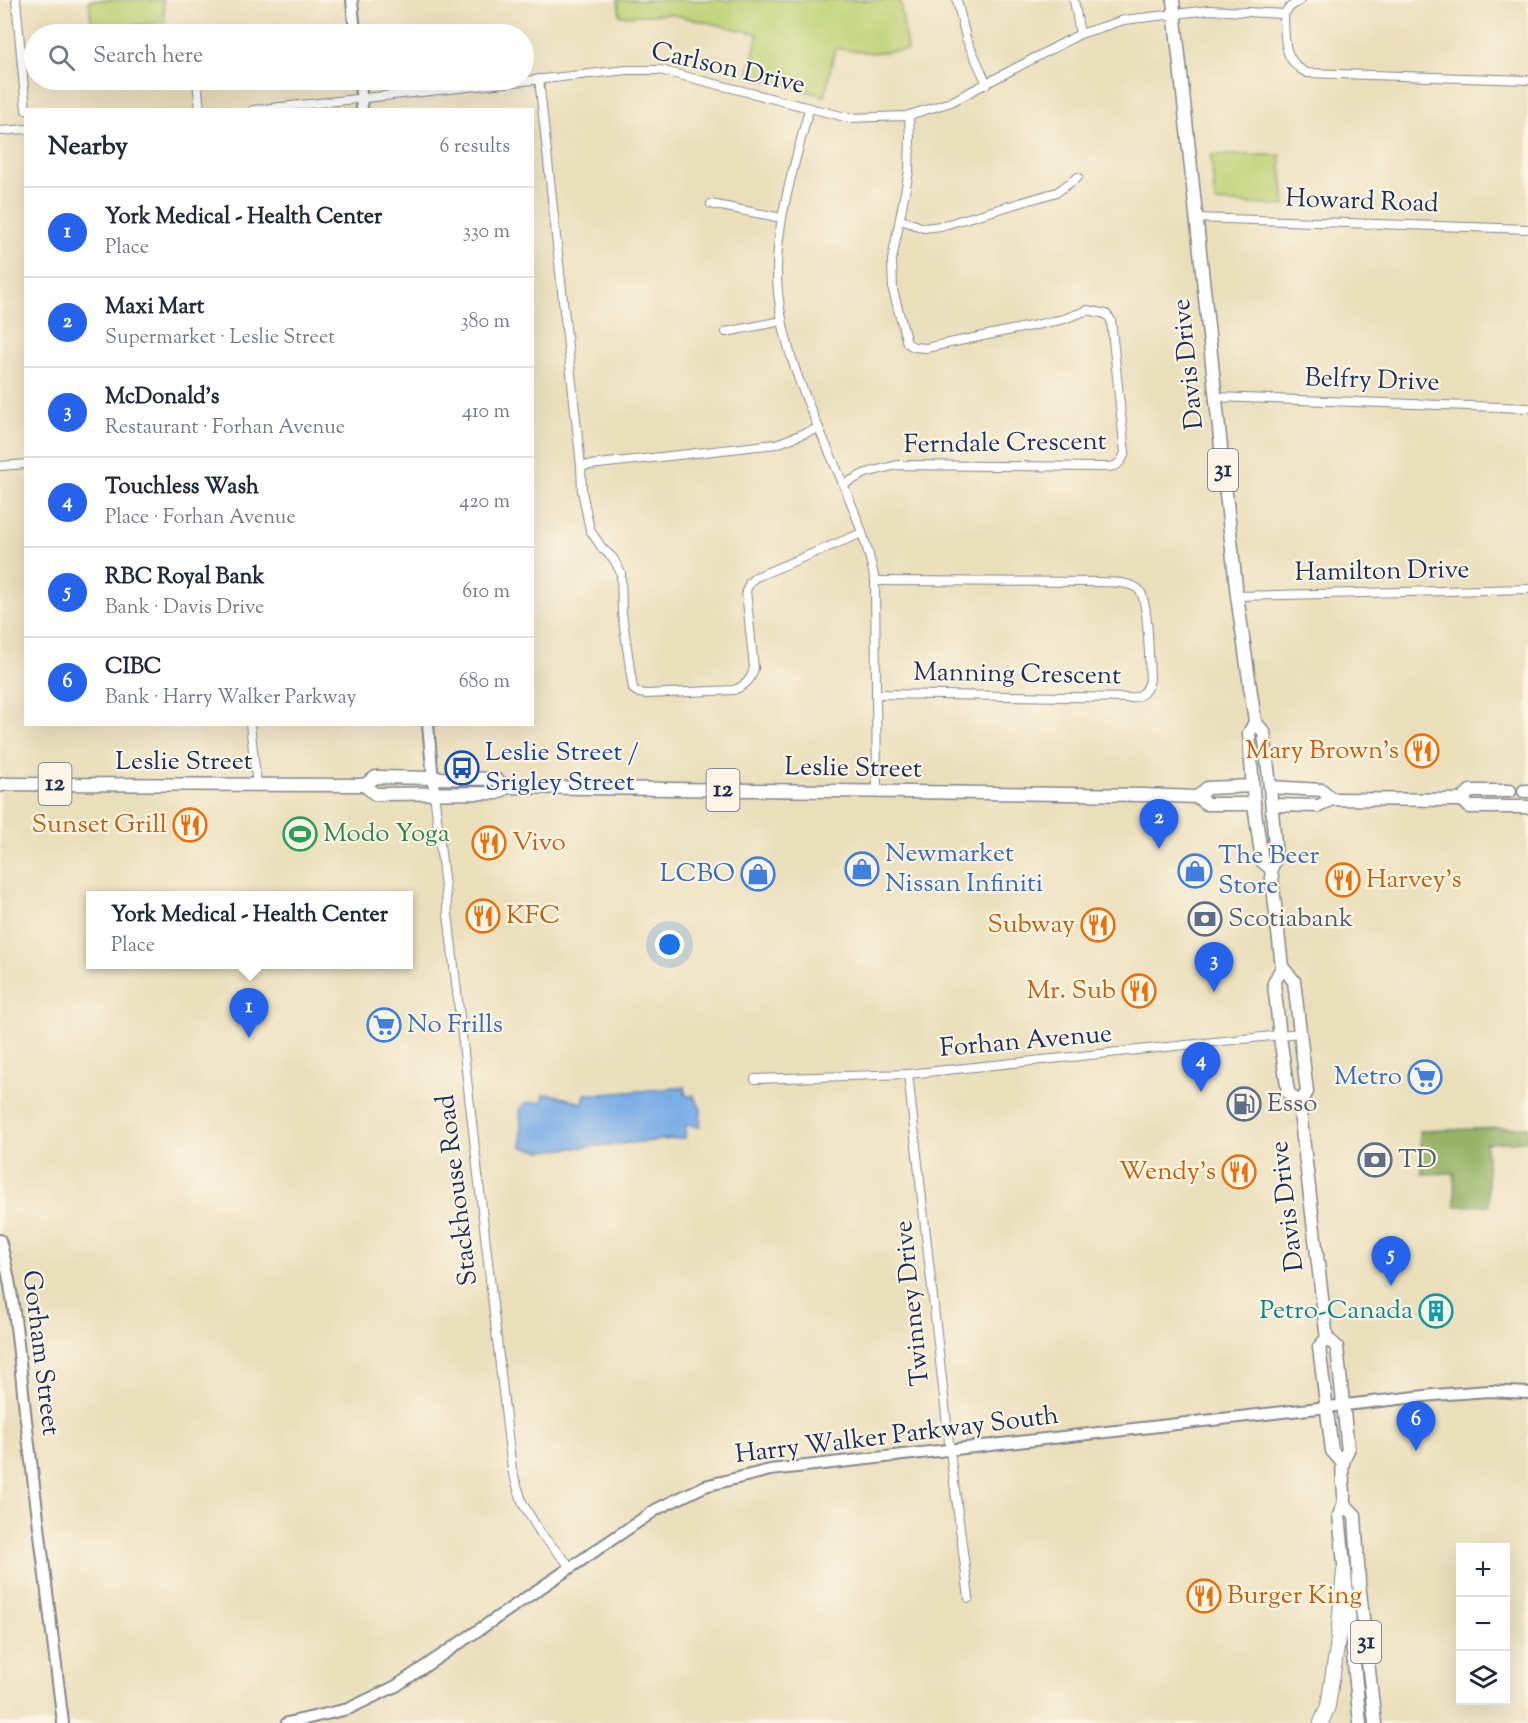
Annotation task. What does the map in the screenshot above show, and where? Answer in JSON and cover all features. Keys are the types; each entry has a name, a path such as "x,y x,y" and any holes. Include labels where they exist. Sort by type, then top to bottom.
{"highway":[{"path":"1321,1723 1328,1706 1336,1658 1344,1571"}],"main road":[{"name":"Davis Drive","path":"1173,0 1237,596 1255,722 1263,732 1272,805 1276,857 1271,869 1282,967 1274,983 1280,1037 1288,1092 1299,1104 1327,1338 1338,1347 1348,1450 1341,1461"},
{"name":"Davis Drive","path":"1255,722 1248,734 1252,786 1262,861 1271,869"},
{"name":"Leslie Street","path":"1,783 364,784 376,777 495,779 508,787 1197,797 1207,804 1254,804"},
{"name":"Leslie Street","path":"364,784 375,794 435,792 497,794 508,787"},
{"name":"Leslie Street","path":"1197,797 1207,788 1252,786"},
{"name":"Leslie Street","path":"1270,787 1322,790 1332,799"},
{"name":"Leslie Street","path":"1462,800 1470,791 1510,791"},
{"name":"Leslie Street","path":"1272,805 1319,806 1332,799 1462,800 1470,807 1528,807"},
{"name":"Davis Drive","path":"1282,967 1294,981 1307,1092 1299,1104"},
{"name":"Davis Drive","path":"1327,1338 1319,1347 1332,1451 1341,1461 1345,1505 1339,1515 1360,1723"},
{"name":"Davis Drive","path":"1345,1505 1355,1515 1359,1583 1375,1723"}],"street":[{"path":"16,0 24,88"},
{"path":"352,0 354,24"},
{"path":"957,0 966,38 987,84"},
{"path":"1074,0 1080,34"},
{"path":"1301,0 1284,14 1286,41 1290,60 1296,68 1307,73 1528,80"},
{"name":"Carlson Drive","path":"534,81 627,70 660,70 849,118 909,116 951,102 1080,34 1124,20 1209,10 1284,14"},
{"path":"539,80 582,491 590,530 603,548 614,558 621,573 622,613 633,689 639,693 688,693 735,690 746,684 754,668 746,591 750,582 756,577 862,532"},
{"path":"24,90 26,108"},
{"path":"198,90 200,108"},
{"name":"Carlson Drive","path":"289,108 362,104 465,90"},
{"path":"809,109 782,218 777,258 778,292 782,321 800,383 844,484 871,557 875,581 877,792"},
{"name":"Ferndale Crescent","path":"844,484 866,473 897,465 1106,467 1114,466 1121,461 1125,453 1111,321 1106,314 1088,310 1065,318 926,348 914,347 907,343 893,290 892,260 909,171 909,116"},
{"path":"0,131 24,129"},
{"path":"901,220 924,228 941,226 1057,192 1078,177"},
{"path":"711,204 782,218"},
{"name":"Howard Road","path":"1195,218 1528,229"},
{"path":"726,332 782,321"},
{"name":"Belfry Drive","path":"1215,397 1528,408"},
{"path":"581,466 776,444 819,428"},
{"path":"0,466 24,464"},
{"name":"Manning Crescent","path":"875,581 992,580 1130,584 1140,591 1144,605 1150,680 1141,696 1130,698 876,694"},
{"name":"Hamilton Drive","path":"1237,596 1528,589"},
{"path":"250,726 257,785"},
{"path":"428,726 435,792"},
{"name":"Leslie Street","path":"1252,786 1270,787"},
{"name":"Leslie Street","path":"1510,791 1526,791"},
{"name":"Stackhouse Road","path":"435,792 512,1470 523,1504 541,1534 570,1566"},
{"name":"Leslie Street","path":"1254,804 1272,805"},
{"name":"Forhan Avenue","path":"755,1079 908,1074 1300,1034"},
{"name":"Twinney Drive","path":"908,1074 950,1451 969,1598"},
{"name":"Gorham Street","path":"0,1240 9,1272 16,1316 21,1379 63,1723"},
{"name":"Harry Walker Parkway South","path":"287,1723 348,1709 396,1686 657,1509 705,1486 770,1470 1326,1406 1489,1390 1528,1394"}],"green space":[{"path":"89,0 163,0 165,22 91,24"},
{"path":"618,0 900,0 907,50 872,53 835,48 825,96 748,76 758,34 670,14 620,16"},
{"path":"1211,155 1280,155 1285,206 1215,202"},
{"path":"1528,1127 1528,1141 1486,1143 1489,1205 1455,1206 1454,1173 1422,1174 1420,1131"}],"water":[{"path":"685,1087 685,1093 689,1097 693,1095 701,1109 700,1127 686,1125 685,1138 541,1151 522,1147 520,1108 526,1103 542,1102 544,1095 551,1094 583,1103 585,1094"}],"place":[{"name":"Mary Brown's","path":"1422,751"},
{"name":"Leslie Street / Srigley Street","path":"462,768"},
{"name":"Sunset Grill","path":"190,825"},
{"name":"Modo Yoga","path":"300,834"},
{"name":"Vivo","path":"489,843"},
{"name":"Maxi Mart","path":"1159,849"},
{"name":"Newmarket Nissan Infiniti","path":"862,869"},
{"name":"The Beer Store","path":"1195,871"},
{"name":"LCBO","path":"758,874"},
{"name":"Harvey's","path":"1343,880"},
{"name":"KFC","path":"483,916"},
{"name":"Scotiabank","path":"1205,919"},
{"name":"Subway","path":"1098,925"},
{"name":"Mr. Sub","path":"1139,991"},
{"name":"McDonald's","path":"1214,992"},
{"name":"No Frills","path":"384,1025"},
{"name":"York Medical - Health Center","path":"249,1038"},
{"name":"Metro","path":"1425,1077"},
{"name":"Touchless Wash","path":"1201,1092"},
{"name":"Esso","path":"1244,1104"},
{"name":"TD","path":"1375,1160"},
{"name":"Wendy's","path":"1239,1172"},
{"name":"RBC Royal Bank","path":"1391,1286"},
{"name":"Petro-Canada","path":"1436,1311"},
{"name":"CIBC","path":"1416,1451"},
{"name":"Burger King","path":"1204,1596"}]}
